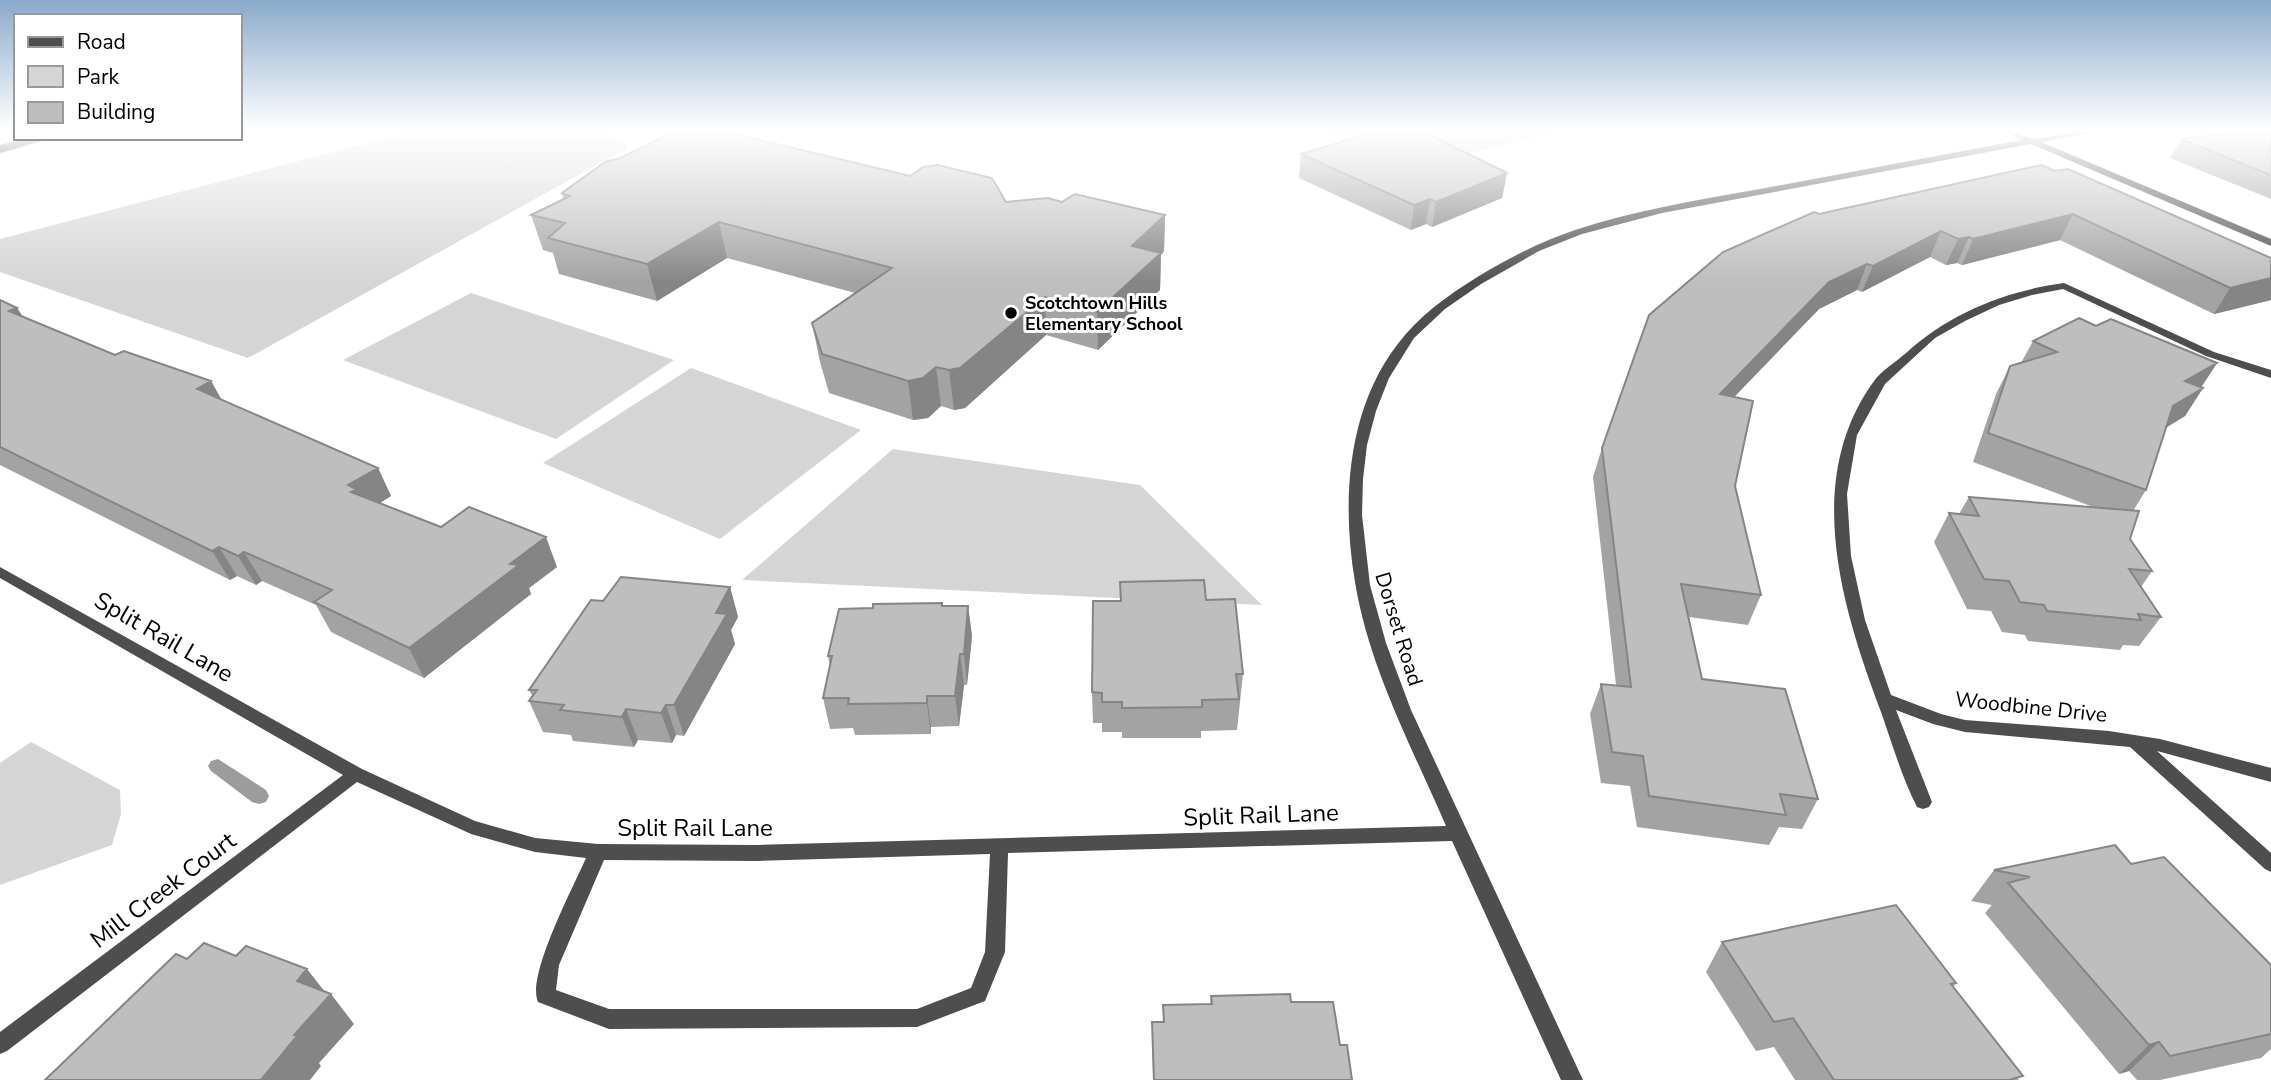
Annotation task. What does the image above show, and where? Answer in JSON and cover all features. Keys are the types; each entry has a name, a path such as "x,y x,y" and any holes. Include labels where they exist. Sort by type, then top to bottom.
{"street":[{"name":"Dorset Road","path":"1572,1080 1398,700 1371,621 1358,565 1355,475 1362,431 1380,382 1402,346 1428,319 1470,286 1521,256 1578,233 1662,210 1806,181"},
{"path":"2127,181 2271,243"},
{"path":"1923,802 1859,628 1843,562 1839,506 1847,445 1858,418 1884,376 1906,352 1944,327 1995,303 2051,287 2064,286 2210,354 2271,374"},
{"name":"Split Rail Lane","path":"0,572 356,774 471,827 510,839 598,852 732,853 1458,833"},
{"name":"Woodbine Drive","path":"1886,700 1939,720 1965,726 2160,745 2271,775"},
{"path":"2135,741 2271,864"},
{"name":"Mill Creek Court","path":"0,1044 356,774"},
{"path":"598,852 549,965 545,995 609,1019 917,1018 978,994 995,952 999,847"}],"green space":[{"path":"220,181 567,181 248,358 0,272 0,239"},
{"path":"471,293 674,360 556,439 343,360"},
{"path":"691,368 861,430 720,539 543,463"},
{"path":"893,449 1140,485 1262,605 742,580"},
{"path":"31,742 120,790 121,814 112,845 0,885 0,763"}],"building":[{"path":"578,181 994,181 1006,202 1048,198 1062,202 1075,194 1165,215 1132,246 1161,253 1097,312 1045,297 960,368 949,370 936,367 923,378 908,381 822,354 812,323 892,268 719,222 647,264 548,238 565,223 531,215 570,196 562,193"},
{"path":"1362,181 1486,181 1436,202 1430,199 1414,205"},
{"path":"1967,181 2096,181 2271,258 2271,278 2230,288 2073,214 1973,239 1958,239 1941,231 1873,266 1867,264 1829,282 1720,394 1753,401 1735,486 1761,595 1681,584 1702,679 1785,689 1818,799 1780,794 1786,815 1649,796 1643,756 1612,752 1601,684 1631,687 1602,448 1649,315 1723,252 1814,212 1819,214"},
{"path":"0,300 17,308 9,311 115,355 124,351 211,381 197,389 378,468 348,485 356,489 351,492 441,527 469,507 546,537 510,564 519,565 409,648 314,602 332,590 244,552 238,556 219,547 212,551 0,447"},
{"path":"2079,318 2096,326 2111,319 2217,363 2185,381 2203,388 2173,406 2146,490 1988,433 2010,366 2057,352 2033,341"},
{"path":"1969,497 2139,511 2130,539 2152,571 2129,569 2161,617 2138,614 2141,620 2047,611 2044,605 2020,602 2009,581 1984,579 1949,513 1979,516"},
{"path":"621,577 730,587 716,613 727,614 674,705 666,705 661,713 626,709 622,717 560,710 564,705 529,701 537,690 529,690 591,600 603,601"},
{"path":"1204,580 1206,600 1235,599 1243,674 1236,674 1239,699 1202,700 1202,707 1122,708 1122,702 1102,702 1102,693 1092,692 1093,601 1121,601 1120,582"},
{"path":"942,603 942,606 968,606 964,654 960,654 955,696 927,696 927,703 848,704 849,698 823,698 832,656 828,656 839,609 873,608 873,604"},
{"path":"2115,845 2131,864 2164,857 2271,965 2271,1034 2170,1056 2159,1042 2149,1045 2008,883 2030,877 1994,870"},
{"path":"1896,905 1956,983 1951,984 2023,1076 2009,1080 1834,1080 1793,1018 1774,1022 1722,942"},
{"path":"204,943 236,956 246,946 307,969 297,981 331,994 294,1035 297,1036 261,1080 45,1080 176,954 187,959"},
{"path":"1290,994 1291,1002 1333,1002 1340,1045 1347,1045 1352,1080 1154,1080 1152,1022 1164,1022 1163,1005 1212,1004 1211,996"}],"waterway":[{"path":"218,766 259,796"}],"place":[{"name":"Scotchtown Hills Elementary School","path":"1011,313"}]}
